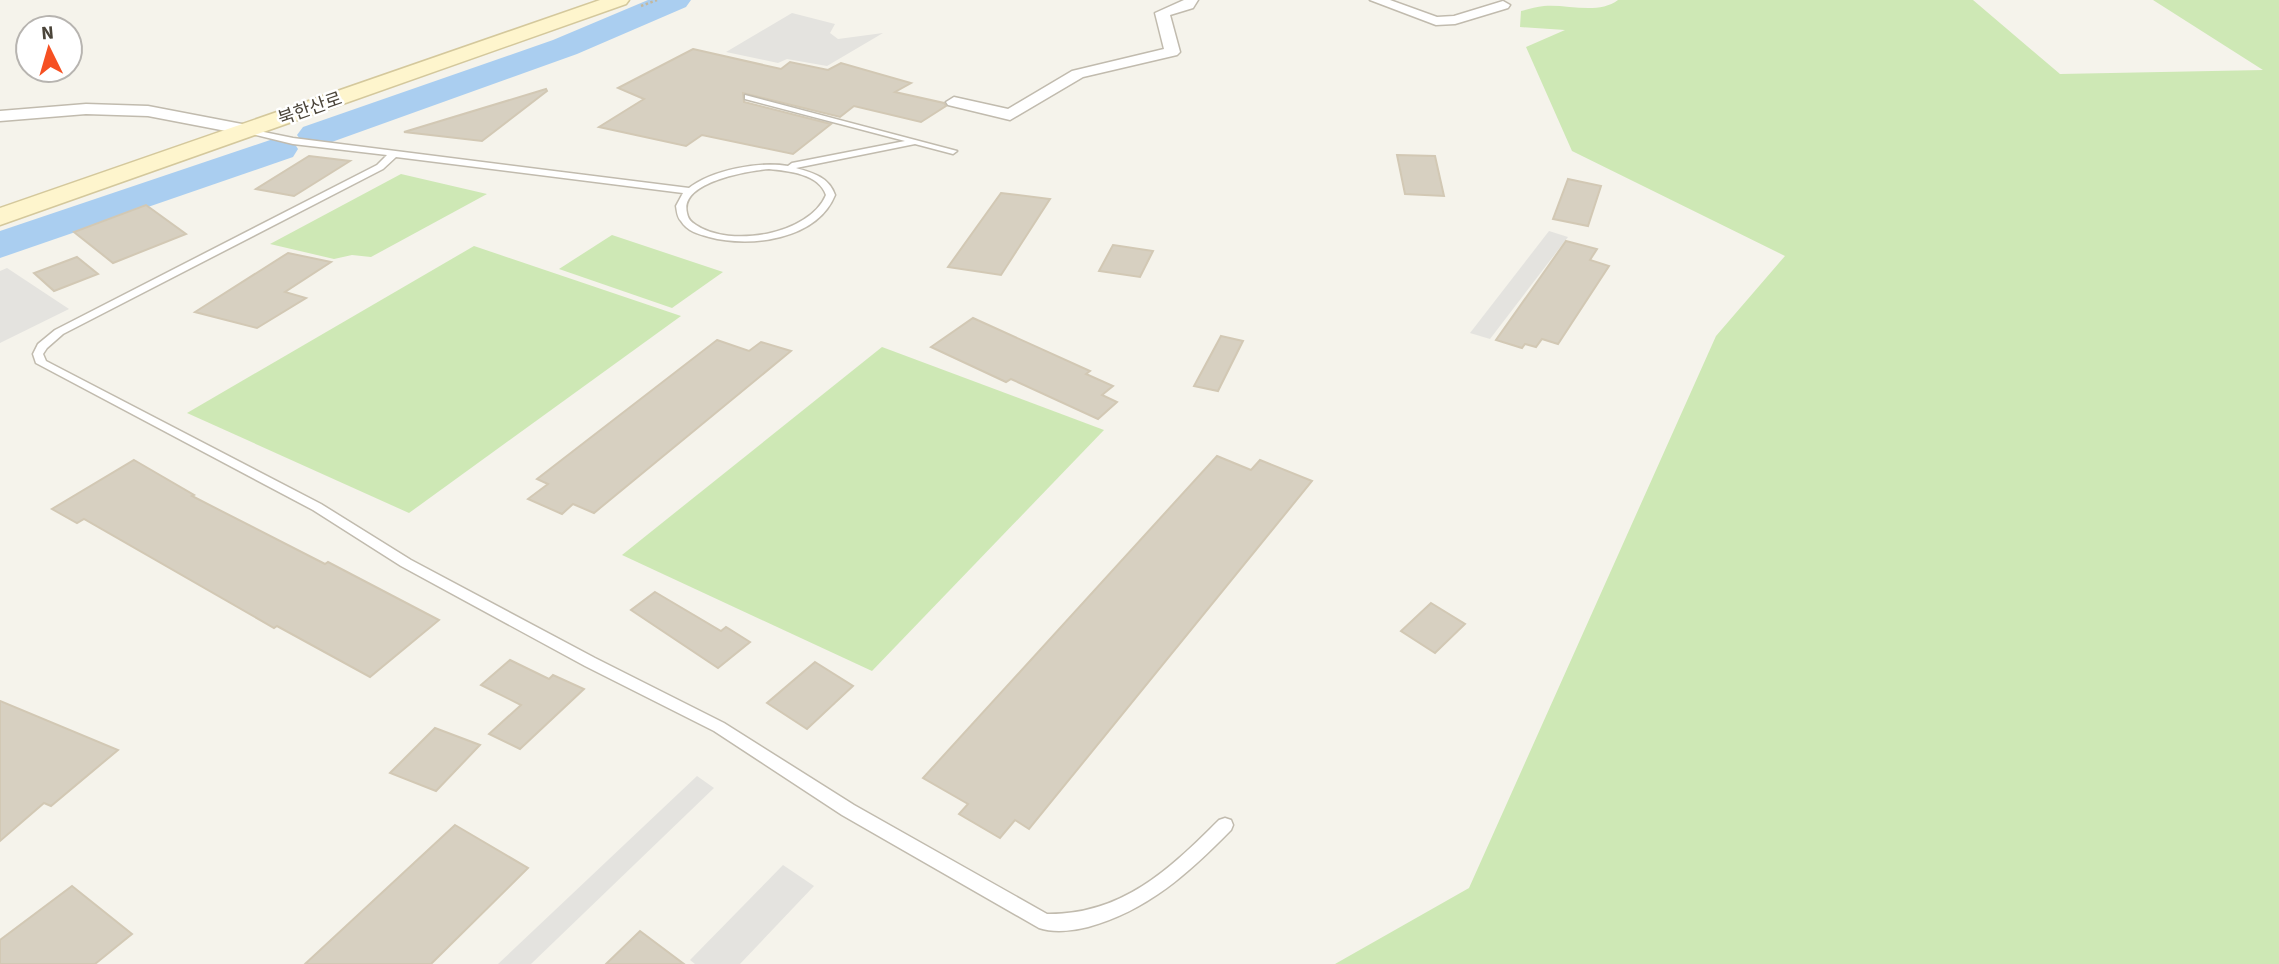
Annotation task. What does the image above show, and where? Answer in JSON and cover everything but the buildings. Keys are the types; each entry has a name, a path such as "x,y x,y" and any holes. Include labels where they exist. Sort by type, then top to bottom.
{"street":[{"name":"북한산로","path":"0,217 619,0"},
{"path":"954,102 1010,115 1078,74 1172,52 1162,13 1188,5 1191,0"},
{"path":"1377,0 1436,20 1455,20 1503,5"},
{"path":"0,116 86,109 148,111 247,130"}],"lane":[{"path":"748,97 953,151"},
{"path":"247,130 293,141 691,191"},
{"path":"789,167 819,178 827,186 829,197 825,207 814,218 775,234 750,239 704,234 689,226 681,215 682,203 691,191 727,173 769,166 789,167 916,141"},
{"path":"394,154 380,167 59,332 42,346 38,354 41,363 317,507 406,563 480,603 719,727 848,810 1045,922 1082,920 1110,912 1148,894 1186,865 1225,825"}],"green space":[{"path":"1618,0 1973,0 2060,74 2263,70 2153,0 2279,0 2279,964 1335,964 1469,888 1716,336 1785,256 1572,151 1526,47 1565,30 1520,27 1521,11 1544,6 1601,7"},
{"path":"401,174 487,194 371,257 352,255 334,259 270,244"},
{"path":"612,235 723,272 672,308 559,269"},
{"path":"474,246 681,316 409,513 187,413"},
{"path":"882,347 1104,430 872,671 622,555"}],"shaded area":[{"path":"792,13 835,24 830,33 838,39 883,33 827,66 787,59 778,63 726,52"},
{"path":"1549,231 1568,237 1490,339 1470,333"},
{"path":"7,268 69,309 0,343 0,271"},
{"path":"697,776 714,788 531,964 498,964"},
{"path":"783,865 814,886 740,964 695,964 690,960"}],"waterway":[{"path":"316,135 565,47 675,0"},
{"path":"0,245 279,149"}]}
